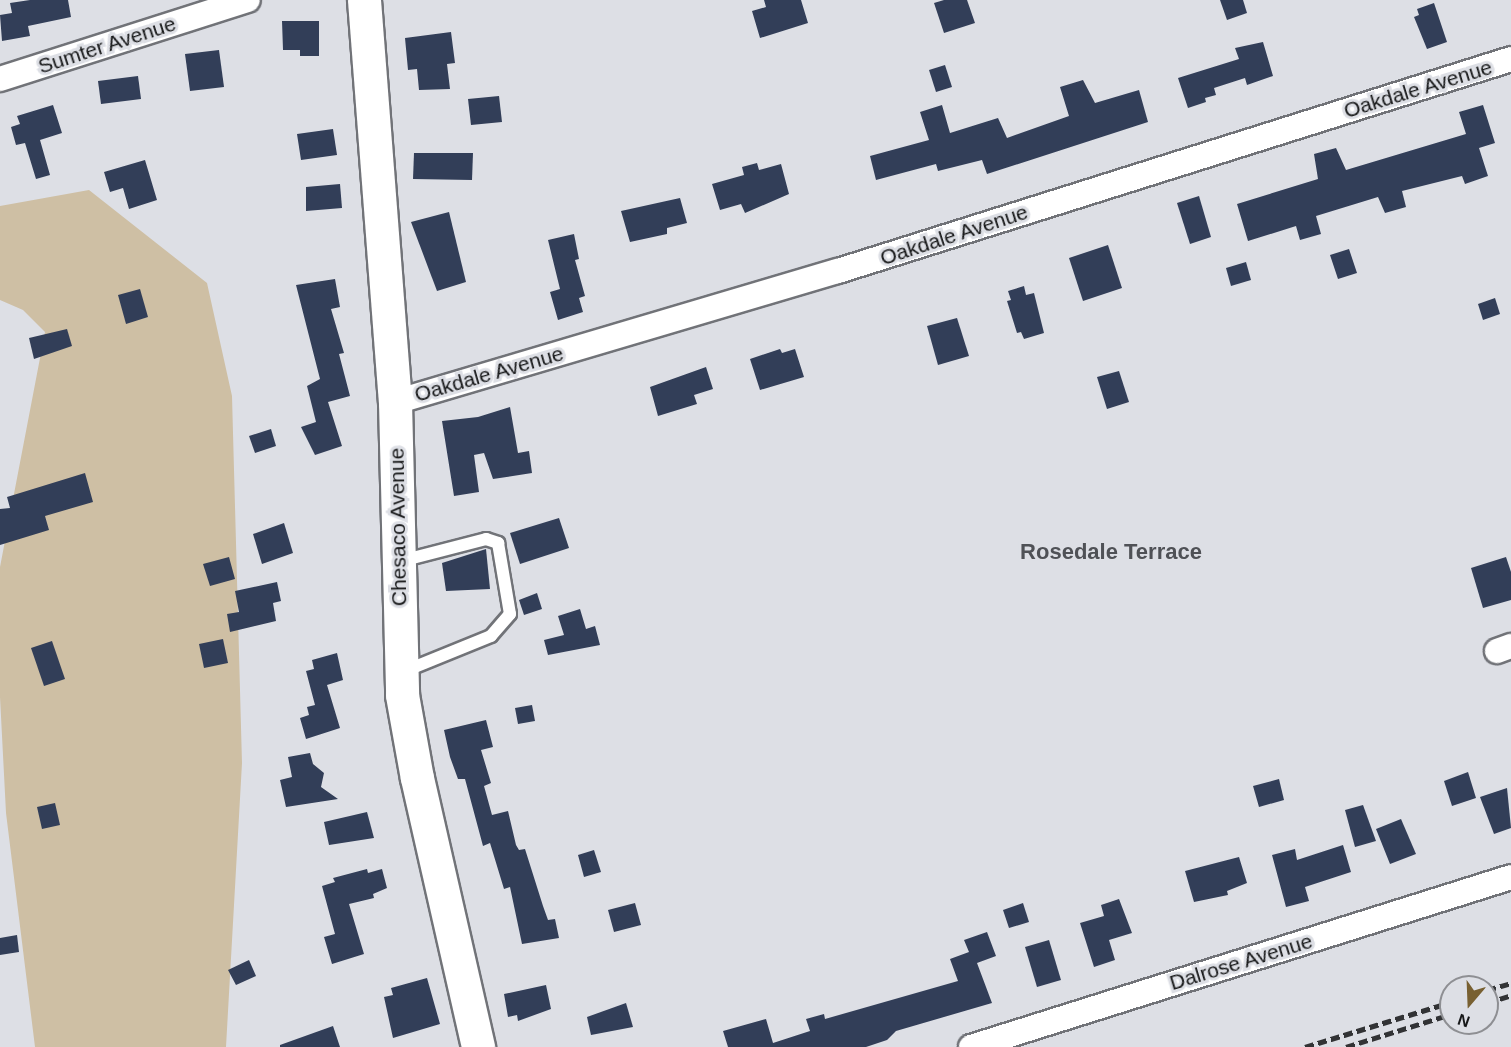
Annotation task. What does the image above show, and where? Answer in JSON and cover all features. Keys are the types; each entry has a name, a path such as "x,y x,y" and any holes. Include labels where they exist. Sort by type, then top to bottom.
{"street":[{"name":"Sumter Avenue","path":"0,79 248,0"},
{"name":"Chesaco Avenue","path":"364,0 395,402 401,672 408,732 477,1047"},
{"name":"Oakdale Avenue","path":"395,402 838,272 1511,60"},
{"name":"Dalrose Avenue","path":"971,1047 1511,877"}],"lane":[{"path":"399,561 486,539 498,543 510,614 491,636 401,672"}],"shaded area":[{"path":"89,190 207,283 232,396 242,763 226,1047 35,1047 6,813 0,697 0,567 45,332 23,310 0,300 0,206"}],"building":[{"path":"30,0 68,0 71,17 28,26 30,36 2,41 0,15 12,13 10,3"},
{"path":"764,0 801,0 808,23 760,38 752,11 766,7"},
{"path":"944,0 967,0 975,23 944,33 934,3"},
{"path":"1220,0 1243,0 1247,13 1227,20"},
{"path":"1434,3 1447,42 1427,49 1414,17 1419,15 1417,9"},
{"path":"282,21 319,21 319,56 300,56 300,50 283,50"},
{"path":"451,32 455,63 447,64 450,89 419,90 417,69 408,70 405,38"},
{"path":"1263,42 1273,76 1247,85 1245,78 1214,88 1216,95 1205,98 1206,102 1188,108 1178,78 1239,59 1235,48"},
{"path":"219,50 224,87 190,91 185,54"},
{"path":"945,65 952,87 936,92 929,70"},
{"path":"138,76 141,99 101,104 98,81"},
{"path":"1083,80 1095,103 1139,90 1148,122 987,174 982,160 938,171 936,164 876,180 870,156 929,140 920,112 942,105 950,133 998,118 1007,138 1069,116 1060,87"},
{"path":"499,96 502,122 471,125 468,99"},
{"path":"53,105 62,133 40,140 50,175 36,179 25,143 16,145 11,127 20,124 17,116"},
{"path":"1483,105 1495,143 1479,148 1488,176 1465,184 1462,176 1402,191 1406,207 1385,213 1378,197 1316,216 1321,234 1300,240 1296,226 1248,241 1237,204 1318,179 1314,154 1336,148 1346,170 1466,134 1459,112"},
{"path":"333,129 337,155 301,160 297,134"},
{"path":"414,153 473,153 472,180 413,179"},
{"path":"145,160 157,200 129,209 123,188 110,192 104,172"},
{"path":"757,163 759,170 781,164 789,194 745,213 741,204 720,210 712,184 744,175 742,167"},
{"path":"340,184 342,208 306,211 306,187"},
{"path":"1199,196 1211,237 1190,244 1177,203"},
{"path":"680,198 687,223 667,228 667,234 630,242 621,211"},
{"path":"449,212 466,282 437,291 411,222"},
{"path":"574,234 579,259 575,260 585,296 579,298 583,312 558,320 550,292 560,289 548,240"},
{"path":"1108,245 1122,288 1083,301 1069,258"},
{"path":"1349,249 1357,273 1338,279 1330,255"},
{"path":"1246,262 1251,280 1231,286 1226,268"},
{"path":"335,279 340,307 331,309 344,353 339,354 350,396 328,402 342,446 315,455 301,427 316,422 307,386 320,379 296,285"},
{"path":"1024,286 1026,295 1034,293 1044,333 1024,339 1021,332 1017,333 1007,301 1011,300 1008,291"},
{"path":"140,289 148,317 126,324 118,295"},
{"path":"1495,298 1500,314 1483,320 1478,304"},
{"path":"957,318 969,356 938,365 927,326"},
{"path":"67,329 72,346 34,359 29,338"},
{"path":"780,349 782,353 795,349 804,377 760,390 750,359"},
{"path":"706,367 713,389 694,395 697,404 658,416 650,387"},
{"path":"1119,371 1129,402 1107,409 1097,377"},
{"path":"510,407 518,453 529,451 532,473 493,479 484,453 474,455 479,492 454,496 442,421 478,417"},
{"path":"271,429 276,446 255,453 249,436"},
{"path":"85,473 93,502 45,516 49,530 0,545 0,509 10,508 7,497"},
{"path":"559,518 569,548 520,564 510,533"},
{"path":"284,523 293,553 262,564 253,534"},
{"path":"486,549 490,589 446,591 442,563"},
{"path":"229,557 235,579 210,586 203,564"},
{"path":"1506,557 1511,572 1511,600 1483,608 1471,568"},
{"path":"277,582 281,601 273,603 276,621 230,632 227,614 239,612 235,591"},
{"path":"537,593 542,609 524,615 519,600"},
{"path":"580,609 586,629 595,626 600,645 548,655 544,640 564,635 558,616"},
{"path":"223,639 228,663 204,668 199,644"},
{"path":"52,641 65,679 44,686 31,648"},
{"path":"337,653 343,680 327,685 340,728 306,739 300,718 309,715 307,707 315,705 306,671 314,669 312,660"},
{"path":"532,705 535,721 518,724 515,708"},
{"path":"486,720 493,747 481,750 491,783 484,786 492,815 508,811 516,845 519,850 525,849 548,920 555,919 559,938 522,944 510,887 504,889 490,843 483,846 465,779 458,779 450,757 444,730"},
{"path":"310,753 313,764 324,773 321,787 338,799 286,807 280,780 292,777 288,757"},
{"path":"1468,772 1476,798 1452,806 1444,781"},
{"path":"1279,779 1284,800 1259,807 1253,786"},
{"path":"1507,788 1511,828 1494,834 1480,797"},
{"path":"55,803 60,825 42,829 37,807"},
{"path":"1363,805 1376,841 1355,847 1345,810"},
{"path":"367,812 374,838 329,845 324,822"},
{"path":"1401,819 1416,854 1390,864 1376,829"},
{"path":"1343,845 1351,872 1305,887 1309,901 1286,907 1272,855 1295,849 1297,860"},
{"path":"594,850 601,872 584,877 578,855"},
{"path":"1239,857 1247,883 1227,891 1228,895 1194,902 1185,871"},
{"path":"367,869 368,873 382,869 387,888 373,894 374,898 349,904 364,954 332,964 324,937 335,934 322,886 335,882 333,878"},
{"path":"1119,899 1132,933 1109,940 1115,960 1094,967 1080,923 1104,916 1101,905"},
{"path":"635,903 641,925 614,932 608,910"},
{"path":"1023,903 1029,922 1009,928 1003,910"},
{"path":"987,932 996,956 977,963 992,1003 896,1031 887,1040 866,1047 728,1047 723,1031 766,1019 773,1043 810,1031 806,1019 824,1014 825,1019 958,981 950,959 969,952 964,940"},
{"path":"17,935 19,952 0,955 0,938"},
{"path":"1049,940 1061,980 1037,987 1025,947"},
{"path":"249,960 256,976 236,985 228,970"},
{"path":"427,978 440,1024 393,1038 384,997 393,995 391,988"},
{"path":"546,985 551,1009 518,1021 517,1015 508,1017 504,994"},
{"path":"626,1003 633,1027 591,1035 587,1017"},
{"path":"333,1026 340,1047 280,1047 280,1045"}],"railway":[{"path":"1499,986 1511,983"},
{"path":"1499,999 1511,995"},
{"path":"1305,1047 1439,1006"},
{"path":"1346,1047 1439,1018"}],"district":[{"name":"Rosedale Terrace","path":"1111,552"}]}
